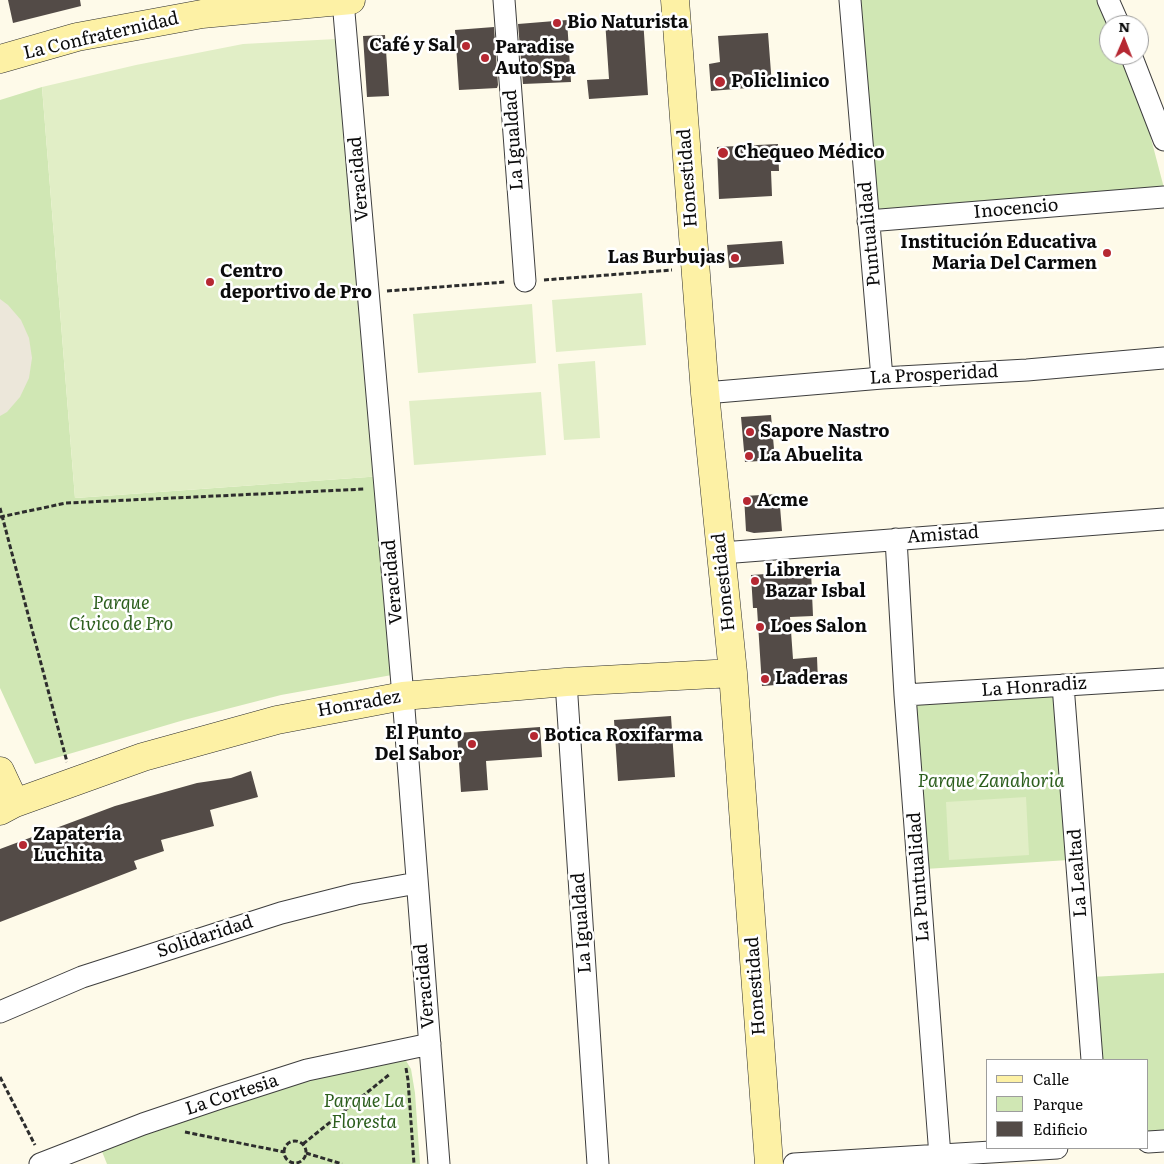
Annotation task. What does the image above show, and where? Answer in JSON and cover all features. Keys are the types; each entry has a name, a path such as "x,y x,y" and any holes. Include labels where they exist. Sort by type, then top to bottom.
{"street":[{"name":"La Confraternidad","path":"0,59 77,37 202,7 351,0"},
{"name":"La Igualdad","path":"504,0 525,281"},
{"name":"Honestidad","path":"675,0 704,393 733,673 769,1164"},
{"name":"Puntualidad","path":"850,0 882,378"},
{"path":"1108,0 1115,15"},
{"name":"Veracidad","path":"343,1 403,696 439,1164"},
{"path":"1135,65 1164,140"},
{"name":"Inocencio","path":"868,221 1164,197"},
{"name":"La Prosperidad","path":"704,393 882,378 1027,370 1164,358"},
{"name":"Amistad","path":"722,553 1164,519"},
{"name":"La Puntualidad","path":"896,539 905,696 940,1156"},
{"name":"Honradez","path":"8,807 143,757 277,720 403,696 566,682 733,673"},
{"name":"La Honradiz","path":"905,696 1164,679"},
{"name":"La Igualdad","path":"566,682 598,1164"},
{"name":"La Lealtad","path":"1063,685 1092,1059"},
{"path":"0,771 8,807"},
{"name":"Solidaridad","path":"0,1012 82,977 281,913 356,894 417,883"},
{"name":"La Cortesia","path":"42,1163 152,1121 307,1070 430,1044"},
{"path":"1149,1142 1164,1141"},
{"path":"794,1164 1042,1149"}],"path":[{"path":"1,517 66,502 385,488"},
{"path":"0,508 72,782"},
{"path":"398,1069 405,1064 408,1080 414,1164"},
{"path":"303,1144 392,1073"},
{"path":"0,1077 42,1163"},
{"path":"177,1131 284,1152"},
{"path":"300,1142 303,1144 306,1148 304,1158 300,1162 288,1163 284,1152 288,1144 300,1142"},
{"path":"306,1153 342,1164"}],"green space":[{"path":"861,0 1097,0 1104,15 1099,15 1099,65 1124,65 1149,131 1164,188 878,209"},
{"name":"Centro deportivo de Pro","path":"336,39 382,476 75,498 42,87 136,65 243,44"},
{"name":"Parque Cívico de Pro","path":"42,87 75,498 382,476 403,673 281,695 184,720 35,764 0,688 0,100"},
{"path":"642,293 646,345 556,352 552,300"},
{"path":"532,304 536,363 418,373 413,314"},
{"path":"595,361 600,438 564,440 558,364"},
{"path":"541,392 546,455 414,465 409,401"},
{"name":"Parque Zanahoria","path":"1057,693 1069,860 925,869 913,703"},
{"path":"1026,797 1029,855 949,860 946,802"},
{"path":"1164,973 1164,1133 1149,1134 1149,1059 1098,1059 1091,977"},
{"name":"Parque La Floresta","path":"405,1059 411,1069 415,1093 420,1164 107,1164 99,1144 310,1072"}],"shaded area":[{"path":"0,299 21,320 29,338 32,358 29,378 20,397 7,412 0,416"}],"building":[{"path":"8,0 80,0 81,6 13,23"},
{"path":"643,18 648,95 589,99 587,80 609,79 605,20"},
{"path":"567,20 571,82 523,84 518,24"},
{"path":"494,27 497,88 459,90 455,30"},
{"path":"768,33 772,86 711,91 709,64 720,62 718,36"},
{"path":"385,35 389,96 367,97 363,36"},
{"path":"778,144 779,171 771,171 772,196 719,199 717,147"},
{"path":"782,241 784,264 729,268 727,245"},
{"path":"771,415 775,460 745,462 741,417"},
{"path":"779,494 782,531 754,533 746,531 744,496"},
{"path":"811,571 813,616 790,617 793,659 817,657 818,682 762,686 757,608 753,608 751,575"},
{"path":"671,716 675,777 618,781 614,720"},
{"path":"540,727 542,757 486,761 488,790 461,792 457,733"},
{"path":"251,771 258,797 210,810 214,826 161,840 164,851 134,861 137,869 0,922 0,849 115,806 197,783 231,778"}],"place":[{"name":"Bio Naturista","path":"557,23"},
{"name":"Café y Sal","path":"466,46"},
{"name":"Paradise Auto Spa","path":"485,58"},
{"name":"Policlinico","path":"720,82"},
{"name":"Chequeo Médico","path":"723,153"},
{"name":"Institución Educativa Maria Del Carmen","path":"1107,253"},
{"name":"Las Burbujas","path":"735,258"},
{"name":"Centro deportivo de Pro","path":"210,282"},
{"name":"Sapore Nastro","path":"750,432"},
{"name":"La Abuelita","path":"749,456"},
{"name":"Acme","path":"747,501"},
{"name":"Libreria Bazar Isbal","path":"755,581"},
{"name":"Loes Salon","path":"760,627"},
{"name":"Laderas","path":"765,679"},
{"name":"Botica Roxifarma","path":"534,736"},
{"name":"El Punto Del Sabor","path":"472,744"},
{"name":"Zapatería Luchita","path":"23,845"}]}
